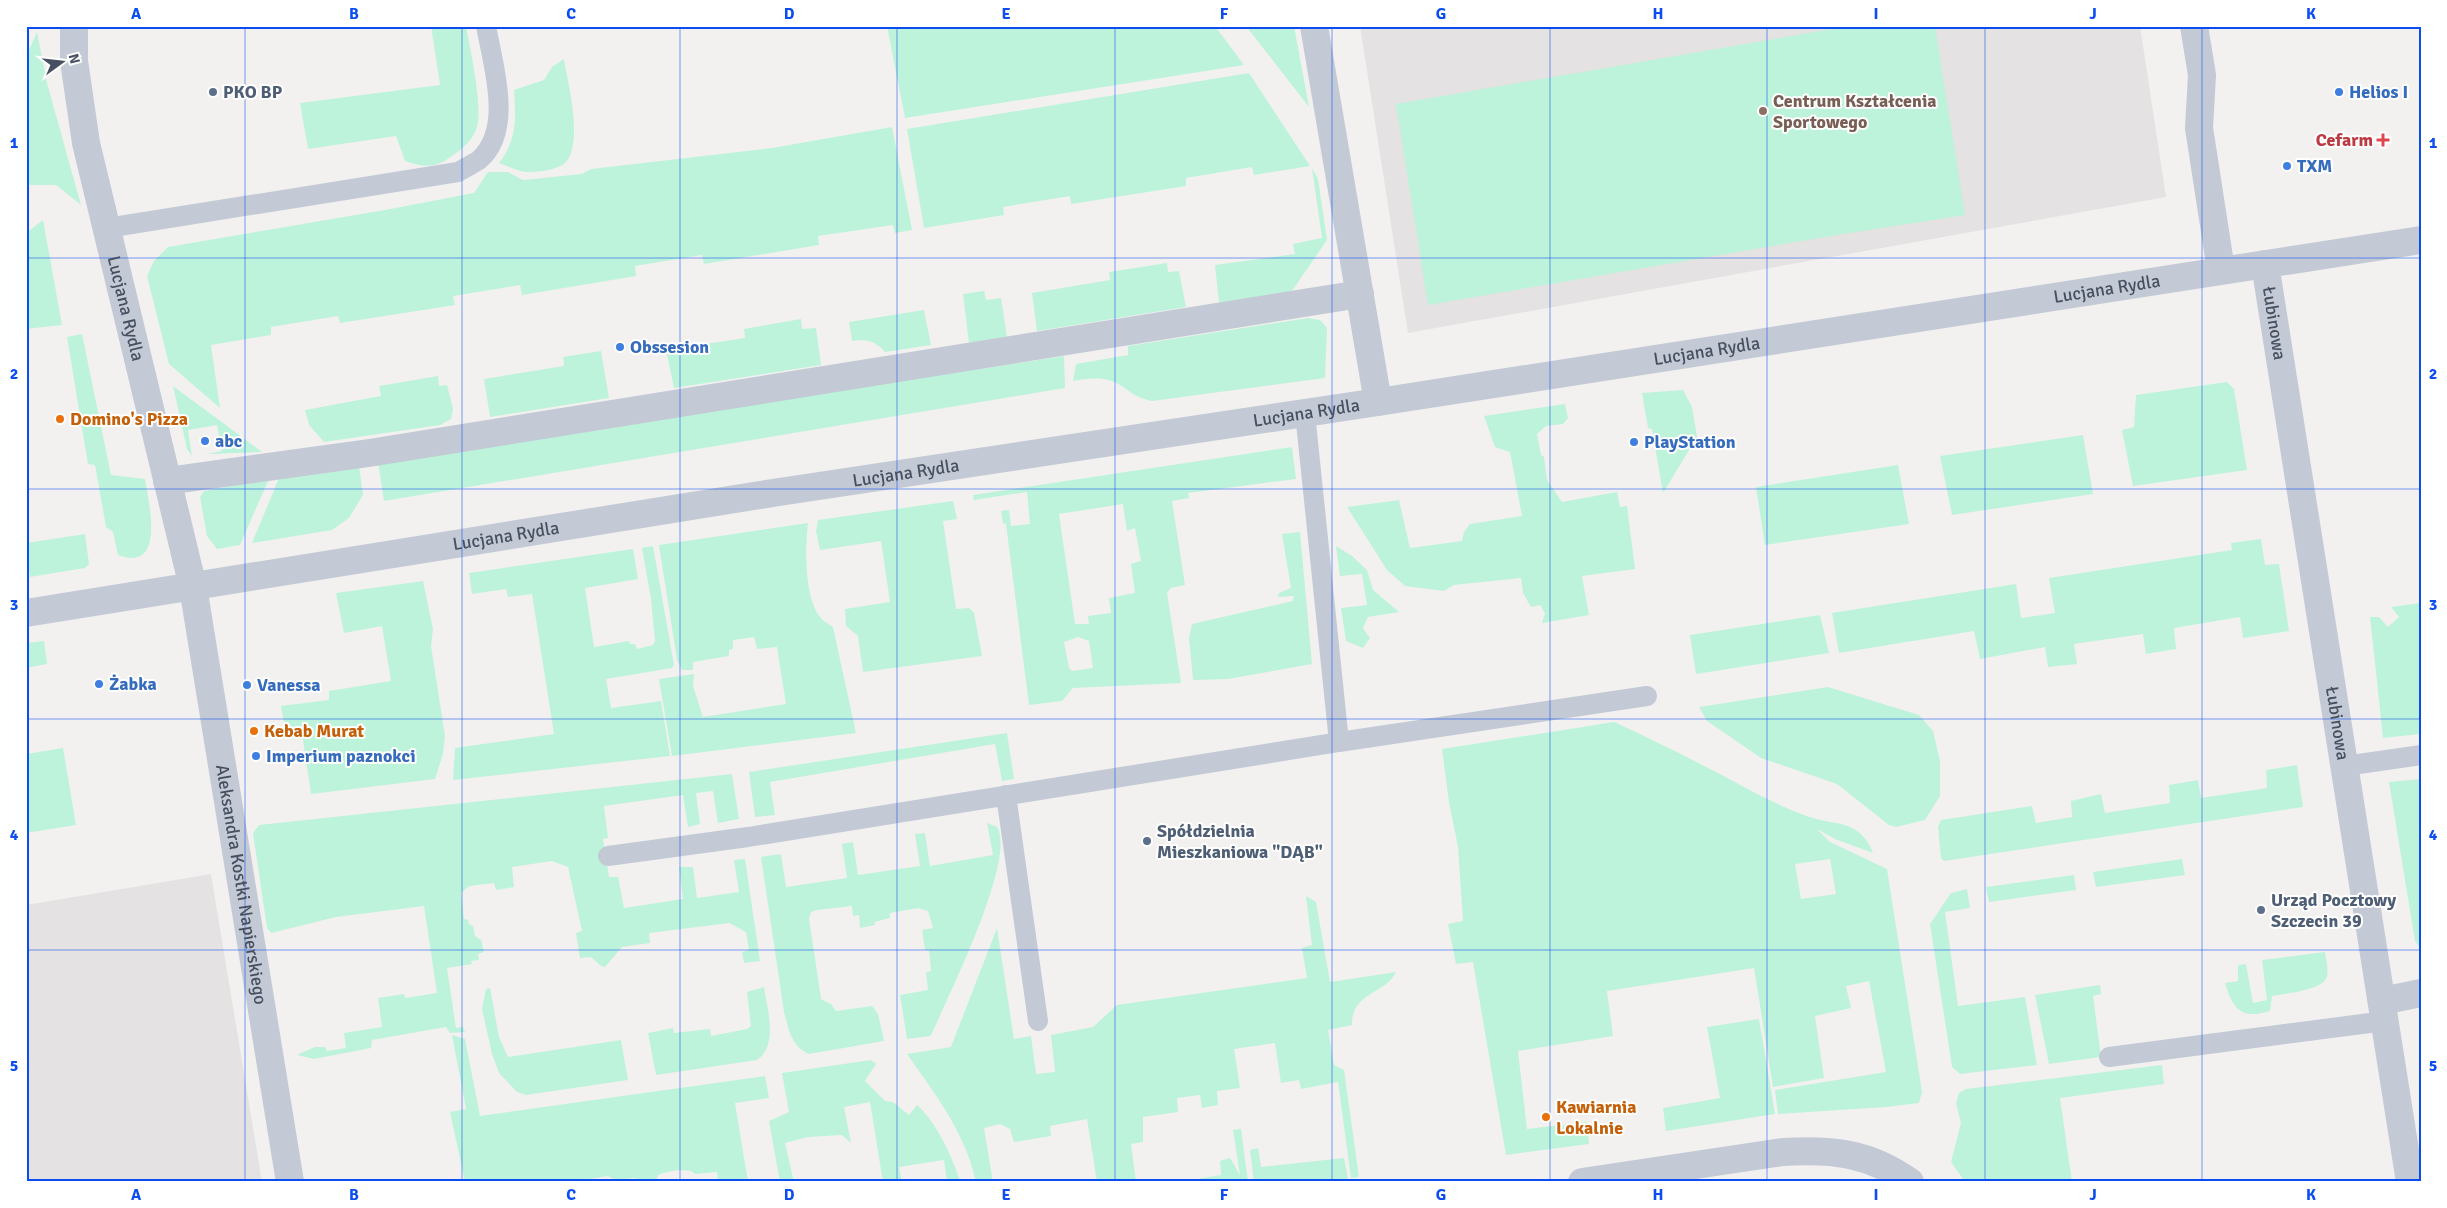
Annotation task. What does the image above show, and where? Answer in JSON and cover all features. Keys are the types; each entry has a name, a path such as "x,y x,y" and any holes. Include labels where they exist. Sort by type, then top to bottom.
{"street":[{"name":"Lucjana Rydla","path":"74,26 74,61 79,106 192,587"},
{"path":"1314,26 1378,402"},
{"path":"2194,26 2202,75 2199,128 2221,270"},
{"name":"Lucjana Rydla","path":"26,613 779,492 1378,402 2421,240"},
{"name":"Łubinowa","path":"2265,264 2410,1182"},
{"path":"167,481 379,451 1360,294"},
{"name":"Aleksandra Kostki Napierskiego","path":"192,587 290,1182"},
{"path":"2383,1011 2421,993"},
{"path":"1582,1182 1783,1152 1812,1150 1838,1152 1868,1159 1894,1171 1910,1182"}],"lane":[{"path":"107,228 458,172 479,159 492,142 499,124 499,102 486,26"},
{"path":"1305,413 1339,742"},
{"path":"608,856 748,837 1339,742 1647,696"},
{"path":"2345,766 2421,755"},
{"path":"1006,795 1038,1020"},
{"path":"2109,1057 2383,1011"}],"shaded area":[{"name":"Centrum Kształcenia Sportowego","path":"1360,26 2140,26 2166,197 1408,333"},
{"path":"211,874 262,1182 26,1182 26,905"}],"green space":[{"path":"431,26 466,26 475,77 478,118 473,136 460,150 441,163 424,166 405,161 396,136 308,149 300,103 440,85"},
{"path":"887,26 1215,26 1244,65 905,118"},
{"path":"1246,26 1294,26 1309,107"},
{"path":"1849,26 1935,26 1965,215 1428,305 1396,104"},
{"path":"37,32 47,83 81,205 56,185 30,185 26,181 26,57"},
{"path":"564,59 573,113 574,128 571,154 562,165 542,171 525,172 499,163 509,146 514,128 514,90 544,80 552,67"},
{"path":"1249,73 1310,166 1254,175 1252,167 1186,178 1186,186 1071,204 1070,196 1003,207 1004,215 924,228 907,129"},
{"path":"892,127 912,230 895,233 893,225 818,236 819,245 704,264 702,255 635,266 636,276 522,295 520,285 453,296 455,305 340,323 338,316 271,327 271,335 211,345 220,408 169,364 147,276 154,261 168,247 474,193 488,172 508,172 523,180 582,174 591,169 772,148"},
{"path":"1312,168 1318,179 1327,240 1292,291 1219,303 1215,265 1295,254 1293,244 1322,238"},
{"path":"43,220 62,325 26,329 26,233"},
{"path":"1167,263 1168,272 1179,271 1186,307 1037,331 1032,293 1110,280 1109,272"},
{"path":"984,291 986,300 1001,298 1007,337 969,343 963,294"},
{"path":"924,310 931,345 885,352 878,345 870,342 862,340 852,341 849,322"},
{"path":"1308,318 1320,320 1327,328 1325,378 1152,401 1138,397 1109,380 1073,381 1076,364 1128,355 1128,346"},
{"path":"801,319 802,329 816,328 821,365 674,388 666,350 745,338 744,329"},
{"path":"82,334 111,475 145,479 151,519 151,533 149,545 143,554 133,558 118,555 113,532 106,527 95,465 88,464 67,337"},
{"path":"601,351 609,398 490,417 484,379 564,366 563,357"},
{"path":"1064,356 1065,388 384,501 378,462"},
{"path":"438,376 439,386 447,385 453,409 451,419 440,425 324,442 309,425 305,410 381,396 379,386"},
{"path":"2227,382 2234,389 2247,470 2133,486 2122,430 2134,427 2136,395"},
{"path":"173,386 262,452 206,454 222,451 217,425 188,430 192,456 187,449"},
{"path":"1683,390 1692,407 1697,437 1663,493 1652,429 1648,428 1642,393"},
{"path":"1565,404 1568,418 1563,424 1546,426 1537,434 1541,455 1544,457 1547,480 1562,502 1617,492 1620,507 1627,506 1635,569 1582,576 1589,615 1542,623 1545,613 1540,605 1531,607 1523,593 1521,578 1454,585 1444,591 1405,586 1387,570 1347,507 1399,500 1410,548 1462,541 1464,532 1470,524 1522,516 1510,452 1495,447 1484,416"},
{"path":"2083,435 2093,494 1952,515 1940,456"},
{"path":"1292,447 1296,479 1188,493 1189,498 1172,501 1185,585 1171,588 1167,593 1181,683 1073,688 1062,701 1029,705 1006,524 1003,523 1001,511 1009,510 1011,526 1030,524 1027,492 974,500 973,495","holes":["1123,504 1127,531 1135,528 1141,561 1131,564 1135,593 1109,598 1111,613 1088,616 1089,624 1075,624 1059,514","1078,637 1089,641 1093,668 1072,671 1069,668 1064,642"]},
{"path":"1898,465 1909,524 1765,545 1756,487"},
{"path":"359,466 363,495 349,518 332,530 252,543 279,478"},
{"path":"268,481 240,545 217,549 207,536 200,497 204,491"},
{"path":"953,501 957,519 943,521 956,609 969,608 974,613 982,656 863,672 858,636 846,626 845,609 890,602 881,541 820,550 816,531 818,520"},
{"path":"808,523 806,559 811,599 821,618 833,627 856,733 672,756 659,679 694,674 693,686 703,717 786,704 777,647 757,649 754,637 733,640 733,649 729,650 729,656 693,662 693,670 682,670 677,660 659,545"},
{"path":"1300,532 1312,664 1228,679 1193,680 1189,638 1192,624 1293,601 1294,596 1278,597 1279,593 1291,588 1282,534"},
{"path":"85,534 89,564 85,568 30,577 26,543"},
{"path":"2261,539 2265,565 2279,564 2289,631 2243,638 2240,617 2174,628 2176,649 2146,654 2143,634 2074,644 2077,664 2048,667 2045,647 1980,659 1974,631 1839,653 1832,613 2016,584 2021,618 2055,613 2049,578 2232,550 2231,543"},
{"path":"653,546 674,665 672,668 606,679 611,708 661,701 670,756 453,780 455,748 554,734 532,594 508,597 506,589 472,594 469,573 633,549 638,579 585,588 594,647 629,641 630,644 635,644 637,649 653,645 655,641 651,599 642,548"},
{"path":"1336,546 1352,556 1367,570 1373,590 1399,612 1368,617 1363,628 1370,638 1363,648 1346,641 1341,608 1367,605 1362,574 1340,576"},
{"path":"423,581 433,629 431,646 445,736 443,754 435,779 311,794 302,733 286,735 281,706 329,700 329,691 391,681 382,626 344,633 336,593"},
{"path":"2421,603 2421,734 2383,738 2370,617 2379,617 2388,627 2399,617 2391,607"},
{"path":"1820,615 1829,653 1696,674 1690,635"},
{"path":"44,641 47,664 26,668 26,643"},
{"path":"1828,687 1919,715 1933,731 1940,761 1940,796 1925,820 1896,827 1889,825 1837,784 1761,758 1707,721 1699,707"},
{"path":"1614,722 1782,806 1815,819 1853,828 1861,834 1873,853 1835,839 1817,829 1830,842 1887,869 1922,1092 1919,1103 1778,1114 1775,1090 1886,1072 1869,981 1846,986 1851,1008 1815,1016 1824,1078 1773,1087 1754,968 1607,991 1613,1036 1518,1051 1527,1129 1587,1122 1589,1144 1506,1155 1473,962 1456,964 1448,924 1463,921 1458,847 1449,802 1442,749","holes":["1830,859 1836,894 1801,899 1795,864"]},
{"path":"1007,733 1014,779 1002,781 995,744 770,782 775,815 755,817 749,772"},
{"path":"63,748 76,825 26,833 26,754"},
{"path":"2297,765 2303,807 1944,861 1941,858 1938,827 1941,820 2032,806 2036,823 2072,817 2071,801 2101,794 2105,813 2170,803 2169,785 2198,780 2201,798 2267,788 2266,770"},
{"path":"732,774 739,819 718,823 713,791 696,793 700,824 688,827 683,795 604,806 608,838 603,839 609,877 618,877 624,908 683,899 679,867 693,867 697,898 739,892 734,860 745,859 760,961 744,963 742,952 749,950 746,932 729,923 649,933 650,943 622,947 605,967 601,966 591,957 580,958 576,933 582,931 568,867 552,861 512,867 514,887 496,890 494,883 469,886 461,893 464,919 468,920 469,924 473,926 475,936 481,940 484,952 478,954 479,960 471,961 472,964 447,968 456,1028 463,1027 465,1032 450,1033 446,1027 372,1040 371,1048 314,1059 297,1055 315,1047 325,1047 327,1051 346,1048 344,1033 382,1027 378,998 404,994 405,998 437,993 424,906 336,917 271,933 267,928 253,833 259,825"},
{"path":"2421,779 2421,949 2415,941 2389,782"},
{"path":"987,823 997,827 1001,843 998,867 978,928 930,1036 907,1039 900,995 928,990 926,972 931,971 929,950 925,950 922,930 933,928 928,911 918,908 890,913 890,918 874,922 875,925 860,928 859,915 853,916 852,906 817,910 811,912 809,918 821,999 831,1004 836,1011 872,1006 878,1014 884,1041 809,1054 798,1047 787,1025 784,1012 761,857 781,854 786,887 847,878 842,844 853,842 858,875 920,866 915,834 925,833 930,866 993,855"},
{"path":"2182,859 2185,875 2096,887 2093,872"},
{"path":"2074,875 2076,890 1989,902 1986,887"},
{"path":"1967,889 1970,908 1945,912 1958,1006 2025,997 2037,1065 1960,1074 1952,1067 1930,924 1951,893"},
{"path":"1306,896 1316,902 1330,982 1396,972 1391,980 1357,1006 1353,1014 1352,1025 1328,1030 1334,1065 1344,1070 1359,1177 1351,1178 1338,1082 1301,1089 1299,1080 1281,1083 1275,1043 1234,1049 1240,1088 1217,1091 1218,1105 1202,1108 1200,1095 1177,1098 1178,1112 1143,1117 1143,1142 1131,1144 1136,1182 1097,1182 1087,1119 1050,1126 1051,1136 1014,1142 1010,1129 1000,1124 984,1128 993,1182 976,1182 965,1147 957,1130 907,1054 951,1047 997,928 1014,1039 1031,1036 1036,1074 1055,1072 1051,1035 1093,1027 1117,1005 1307,978 1302,948 1312,945"},
{"path":"2325,952 2327,970 2325,980 2309,989 2272,996 2270,1011 2252,1014 2245,1013 2235,1006 2231,1000 2225,983 2238,981 2238,965 2246,964 2253,1003 2267,1000 2262,960"},
{"path":"2100,985 2101,994 2093,996 2101,1057 2049,1064 2035,995"},
{"path":"764,987 769,1015 770,1036 764,1053 757,1060 656,1075 648,1033 673,1028 674,1033 710,1029 711,1036 747,1029 751,1026 747,992"},
{"path":"490,988 499,1037 508,1057 621,1040 628,1080 526,1095 517,1092 499,1073 492,1054 482,1009 486,989"},
{"path":"1759,1019 1775,1114 1666,1131 1663,1108 1720,1098 1707,1027"},
{"path":"452,1035 465,1039 480,1116 765,1076 769,1098 735,1103 748,1182 718,1182 717,1172 695,1174 691,1171 683,1170 658,1175 656,1180 638,1182 635,1178 615,1180 608,1176 570,1182 465,1182 450,1112 466,1109"},
{"path":"871,1060 876,1064 865,1081 885,1101 893,1102 909,1115 917,1105 924,1112 943,1140 960,1182 947,1182 944,1160 899,1167 902,1182 883,1182 870,1102 844,1107 851,1143 842,1135 808,1137 785,1143 794,1182 780,1182 769,1121 789,1112 782,1073"},
{"path":"2162,1065 2164,1084 2060,1098 2072,1182 1965,1182 1951,1162 1961,1123 1956,1103 1959,1093 1966,1089"},
{"path":"1241,1129 1248,1182 1179,1182 1221,1175 1220,1161 1230,1158 1240,1175 1233,1130"},
{"path":"1258,1148 1261,1167 1344,1158 1348,1179 1326,1182 1254,1182 1250,1150"}],"place":[{"name":"PKO BP","path":"213,92"},
{"name":"Helios I","path":"2339,92"},
{"name":"Centrum Kształcenia Sportowego","path":"1763,111"},
{"name":"Cefarm","path":"2383,140"},
{"name":"TXM","path":"2287,166"},
{"name":"Obssesion","path":"620,347"},
{"name":"Domino's Pizza","path":"60,419"},
{"name":"abc","path":"205,441"},
{"name":"PlayStation","path":"1634,442"},
{"name":"Żabka","path":"99,684"},
{"name":"Vanessa","path":"247,685"},
{"name":"Kebab Murat","path":"254,731"},
{"name":"Imperium paznokci","path":"256,756"},
{"name":"Spółdzielnia Mieszkaniowa \"DĄB\"","path":"1147,841"},
{"name":"Urząd Pocztowy Szczecin 39","path":"2261,910"},
{"name":"Kawiarnia Lokalnie","path":"1546,1117"}]}
